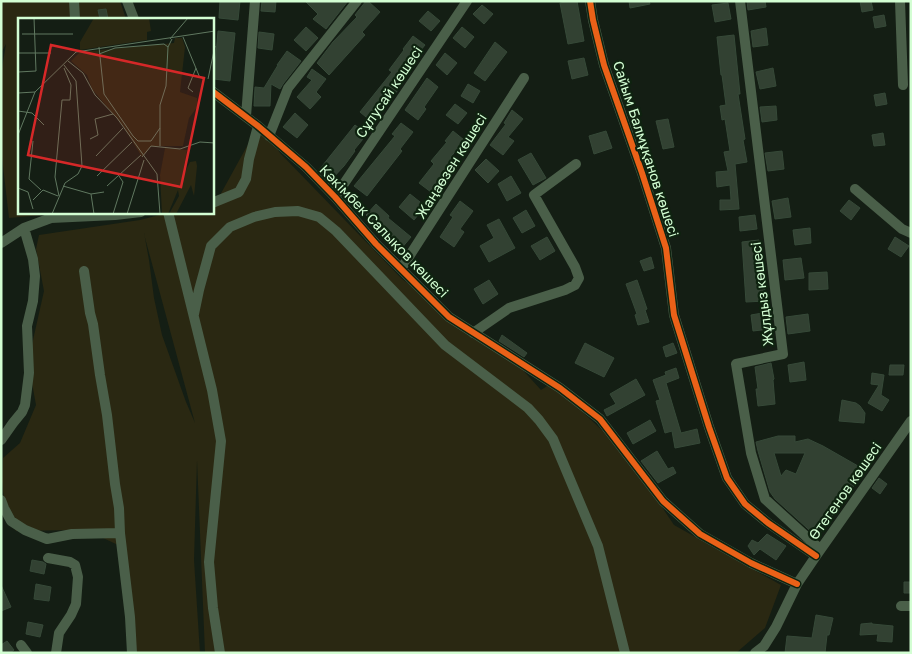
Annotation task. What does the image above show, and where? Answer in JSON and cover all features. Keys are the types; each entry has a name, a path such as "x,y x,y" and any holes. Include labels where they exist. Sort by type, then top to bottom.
{"street":[{"path":"74,1 75,18"},
{"path":"127,1 134,18"},
{"path":"246,116 255,1"},
{"path":"269,136 288,88 357,1"},
{"name":"Сұлусай көшесі","path":"335,197 467,1"},
{"name":"Сайым Балмұқанов көшесі","path":"590,1 604,65 666,248 674,314 708,427 727,478 745,504 768,523 818,552"},
{"name":"Жұлдыз көшесі","path":"740,1 783,354 736,364 751,453 765,499 818,552"},
{"path":"900,1 903,85"},
{"name":"Жаңаөзен көшесі","path":"401,270 524,78"},
{"name":"Кәкімбек Салықов көшесі","path":"214,92 246,116 306,167 376,244 449,317 560,388 600,420 664,502 700,534 751,563 797,584"},
{"path":"214,202 239,192 246,179 249,158 258,126"},
{"path":"473,333 509,308 575,285 578,278 574,267 534,195 576,164"},
{"path":"855,189 902,230 911,233"},
{"path":"194,314 211,246 230,227 254,217 275,212 298,211 319,217 336,231 445,345 528,408 553,439 598,546 625,653"},
{"path":"1,243 24,228 51,218 124,214"},
{"path":"169,214 212,390 220,441 209,562 213,608 220,653"},
{"path":"1,440 25,405 29,373 27,326 33,301 35,276 33,258 24,228"},
{"path":"84,271 107,415 119,508 132,653"},
{"name":"Өтегенов көшесі","path":"755,653 764,646 776,628 797,584 818,552 911,421"},
{"path":"1,500 11,521 39,537 47,539 72,534 120,534"},
{"path":"48,558 75,565 78,577 76,604 59,633 56,653"}],"shaded area":[{"path":"1,1 120,1 126,18 18,18 18,214 55,214 9,218 1,149 1,74 6,44 1,53"},
{"path":"258,126 269,136 280,153 402,279 510,356 541,390 552,383 625,452 674,525 781,585 765,628 736,653 205,653 197,460 194,560 200,653 137,653 118,545 101,537 73,530 16,531 6,517 2,481 3,458 20,443 36,405 30,372 31,349 44,291 36,249 39,235 140,220 163,214 214,214 214,199 219,197","holes":["145,236 195,423 162,335 154,298"]}],"building":[{"path":"220,1 240,1 238,20 219,18"},
{"path":"262,1 276,1 275,12 261,11"},
{"path":"305,1 348,1 326,29 313,19 318,14"},
{"path":"366,1 380,12 362,32 365,35 329,75 317,63 333,42 357,17 355,15"},
{"path":"577,1 584,41 568,44 560,3"},
{"path":"629,1 649,1 650,4 630,8"},
{"path":"747,1 765,1 766,7 748,10"},
{"path":"860,1 871,1 873,10 862,12"},
{"path":"728,3 731,19 715,22 712,5"},
{"path":"482,5 493,14 484,24 473,14"},
{"path":"106,9 108,18 100,18 98,10"},
{"path":"428,11 440,21 431,31 419,21"},
{"path":"884,15 886,26 875,28 873,17"},
{"path":"306,27 318,38 306,51 294,40"},
{"path":"462,27 474,37 465,48 453,38"},
{"path":"766,28 768,45 753,47 751,31"},
{"path":"218,31 235,33 230,81 214,79"},
{"path":"259,32 274,34 272,50 258,48"},
{"path":"734,35 740,94 738,94 747,162 735,164 739,209 720,210 720,200 731,200 730,185 717,187 716,172 728,171 724,152 730,151 725,119 722,120 720,106 726,105 717,37"},
{"path":"413,36 425,45 408,66 410,68 395,88 398,90 372,122 360,112 392,72 389,70"},
{"path":"495,42 507,52 485,81 474,73"},
{"path":"287,51 301,61 280,89 271,84 270,106 254,106 255,87 264,88"},
{"path":"445,53 457,63 447,75 436,65"},
{"path":"584,58 588,75 572,79 568,61"},
{"path":"773,68 776,86 760,89 756,72"},
{"path":"312,69 326,79 316,92 321,97 310,109 297,97 312,80 307,77"},
{"path":"427,78 438,87 424,107 426,109 418,120 405,110"},
{"path":"468,84 480,91 473,103 461,96"},
{"path":"885,93 887,104 876,106 874,95"},
{"path":"455,104 467,113 458,124 446,115"},
{"path":"776,106 777,120 762,122 760,107"},
{"path":"512,110 523,119 508,137 514,141 503,155 490,145 506,124 504,123"},
{"path":"295,113 308,125 297,138 283,127"},
{"path":"668,119 674,147 663,149 656,121"},
{"path":"401,123 413,132 400,149 402,151 367,196 354,186 395,136 392,134"},
{"path":"355,125 367,134 344,166 331,180 319,170"},
{"path":"453,131 464,140 450,158 453,161 440,177 442,179 431,192 419,183 434,164 431,161 447,142 445,141"},
{"path":"606,131 612,148 594,154 589,136"},
{"path":"883,133 885,145 874,146 872,135"},
{"path":"782,151 784,169 768,171 765,153"},
{"path":"531,153 546,178 533,185 518,160"},
{"path":"486,159 499,171 488,183 475,170"},
{"path":"511,176 521,193 507,201 498,184"},
{"path":"410,194 425,206 414,220 399,207"},
{"path":"788,198 791,217 775,219 772,201"},
{"path":"849,200 860,208 851,220 840,211"},
{"path":"460,201 473,211 460,229 464,232 454,247 440,237 453,217 450,215"},
{"path":"376,204 389,216 388,218 411,237 400,250 384,236 386,233 366,215"},
{"path":"526,210 535,226 522,233 513,218"},
{"path":"755,215 757,229 740,231 739,217"},
{"path":"499,219 515,248 489,262 480,246 494,238 487,225"},
{"path":"810,228 811,243 795,245 793,230"},
{"path":"547,237 555,251 540,260 531,246"},
{"path":"895,237 909,246 901,257 888,249"},
{"path":"759,240 766,301 746,302 742,242"},
{"path":"651,257 654,268 644,271 640,261"},
{"path":"801,258 804,278 785,280 783,260"},
{"path":"827,272 828,289 809,290 809,273"},
{"path":"489,280 498,294 483,304 474,289"},
{"path":"637,280 647,309 645,310 649,322 638,325 635,315 637,314 626,284"},
{"path":"768,312 770,329 753,331 751,315"},
{"path":"808,314 810,331 788,334 786,317"},
{"path":"502,335 527,353 524,357 499,341"},
{"path":"585,343 614,358 604,377 575,363"},
{"path":"673,343 677,353 666,357 663,347"},
{"path":"804,362 806,380 790,382 788,365"},
{"path":"771,363 775,404 758,406 755,367"},
{"path":"890,365 904,365 903,375 889,375"},
{"path":"676,368 679,378 666,383 681,433 697,429 700,443 675,448 672,431 665,433 656,401 660,400 653,380 666,375 665,372"},
{"path":"872,373 884,375 881,395 889,400 882,411 868,403 879,385 871,384"},
{"path":"636,379 645,395 607,416 604,410 616,404 610,394"},
{"path":"842,400 856,403 860,406 865,413 864,423 839,421"},
{"path":"650,420 656,431 633,444 627,433"},
{"path":"778,436 795,436 795,442 808,439 865,470 817,537 775,499 770,492 756,442","holes":["774,453 805,453 796,474 786,470 781,476"]},
{"path":"657,451 668,469 673,467 676,473 658,483 641,461"},
{"path":"879,478 887,484 880,494 872,488"},
{"path":"767,534 786,546 776,560 760,549 754,555 748,546 752,540 758,543"},
{"path":"32,560 46,564 44,574 30,571"},
{"path":"904,582 911,582 911,593 904,593"},
{"path":"36,584 51,587 49,601 34,599"},
{"path":"1,585 11,607 1,611"},
{"path":"816,615 833,618 829,635 827,635 825,653 785,653 787,636 812,638"},
{"path":"28,622 43,625 40,637 26,634"},
{"path":"872,623 893,626 892,642 877,641 878,634 860,635 861,624"},
{"path":"7,641 14,650 10,653 1,653 1,645"}],"cycle path":[{"path":"590,1 604,65 666,248 674,315 727,478 745,504 768,523 816,556"},
{"path":"214,93 258,126 306,167 376,244 449,317 560,388 600,419 663,501 700,534 751,563 797,584"}]}
